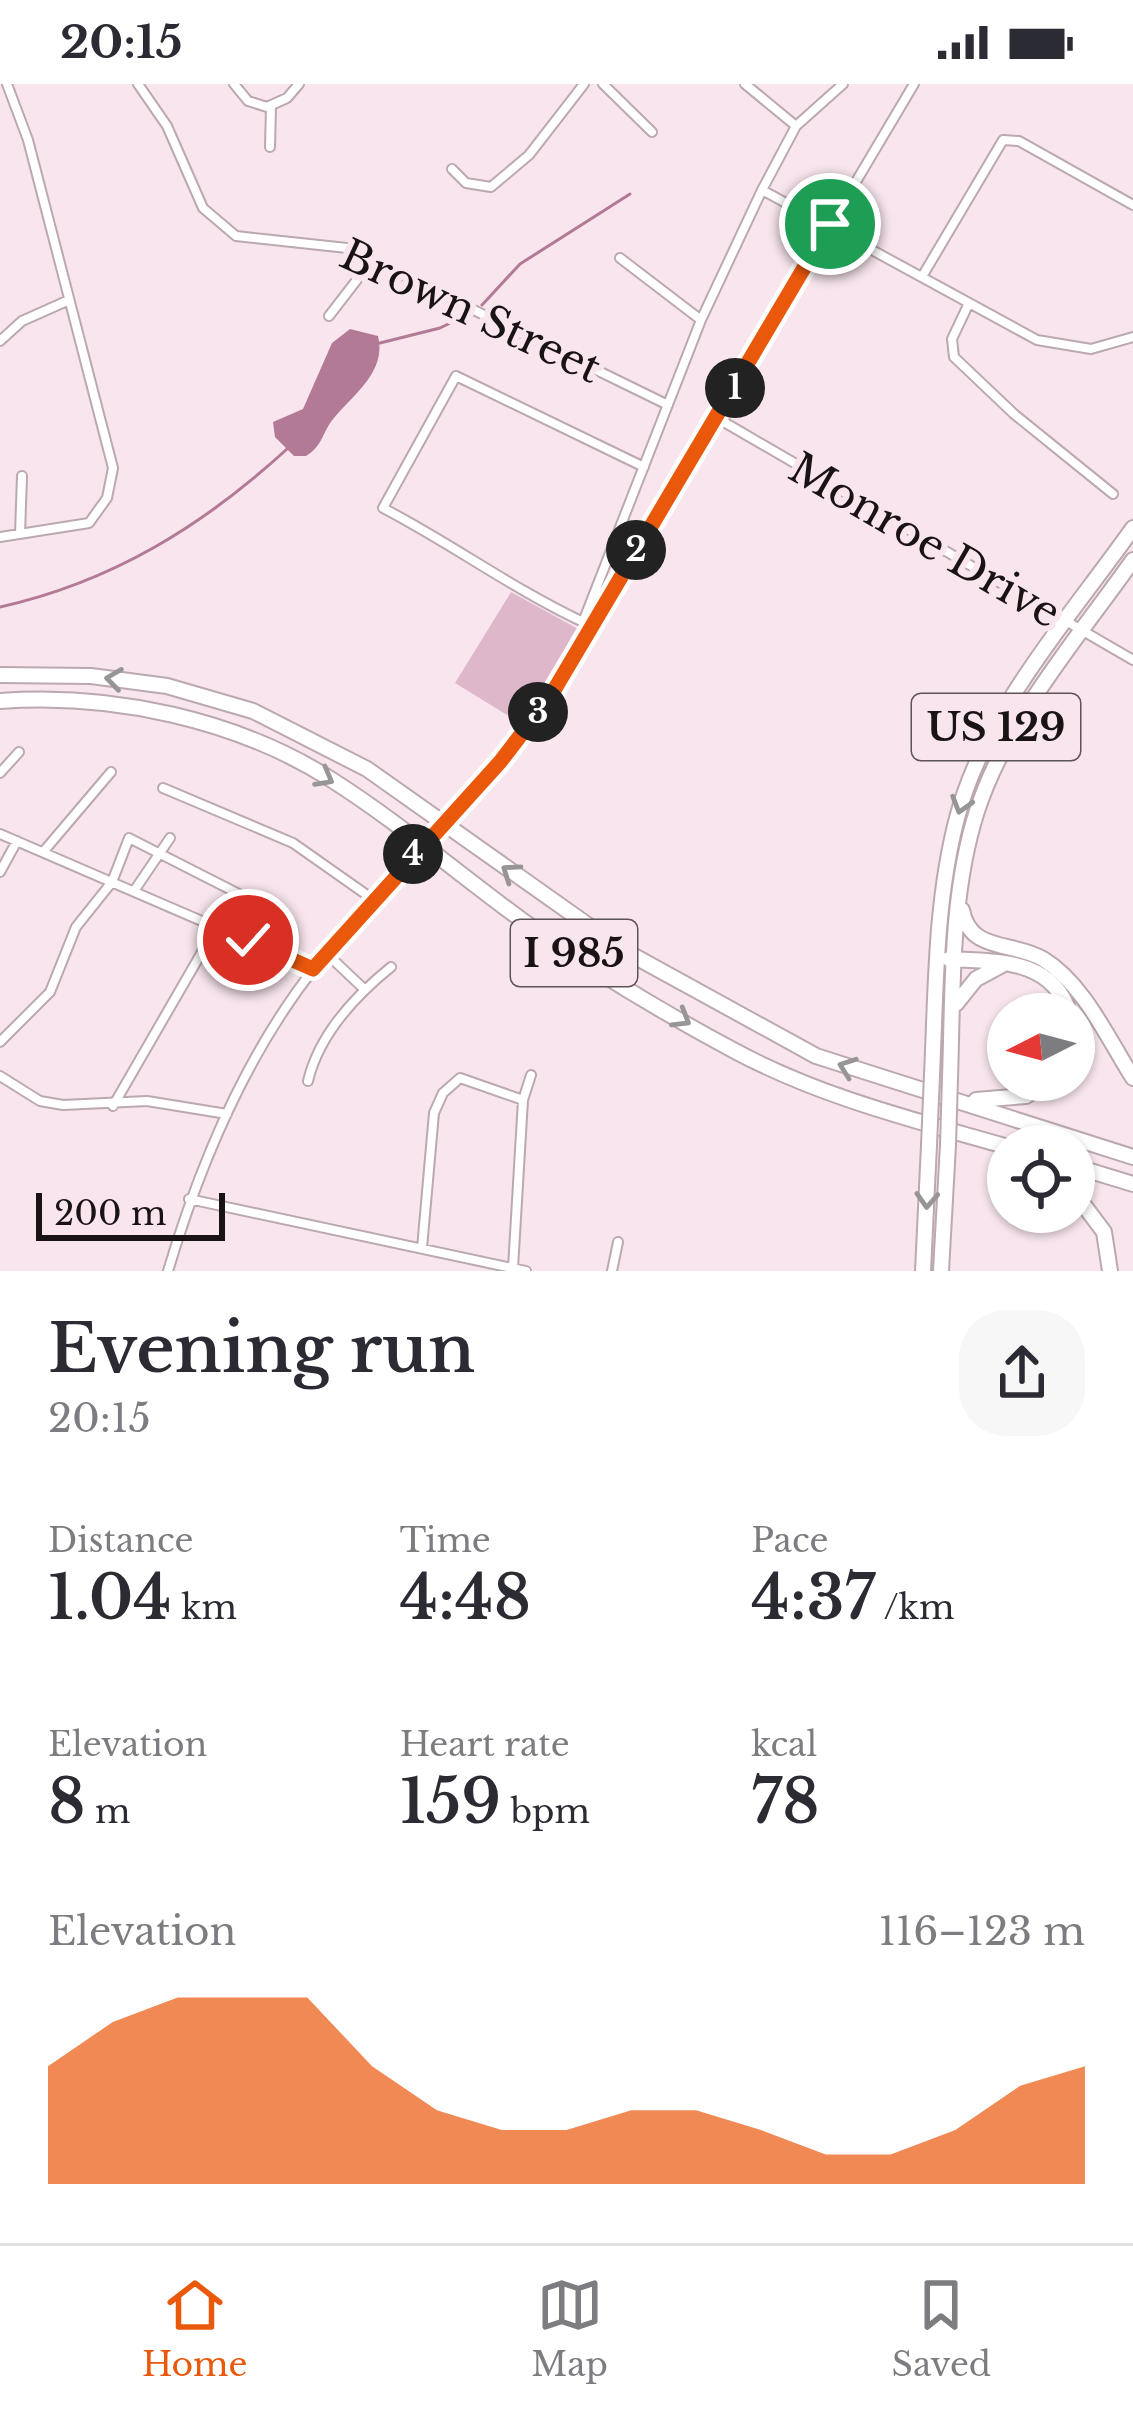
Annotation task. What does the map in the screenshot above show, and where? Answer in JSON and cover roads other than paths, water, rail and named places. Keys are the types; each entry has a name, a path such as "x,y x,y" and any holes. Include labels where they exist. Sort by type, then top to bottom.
{"highway":[{"name":"US 129","path":"938,952 944,877 967,787 987,742 1133,528"},
{"name":"US 129","path":"943,1271 960,892 972,829 991,778 1035,698 1133,560"},
{"name":"I 985","path":"0,675 91,676 166,686 289,727 367,769 623,950 816,1056 1133,1157"},
{"name":"I 985","path":"0,701 81,699 153,709 255,743 330,778 529,925 733,1050 822,1091 987,1141"},
{"path":"960,892 963,917 974,936 1048,977 1058,993"},
{"path":"923,1271 938,952 1035,955 1059,971 1133,1078"},
{"path":"952,1014 968,986 1007,956"},
{"path":"959,1100 987,1098"},
{"path":"1095,1172 1133,1184"},
{"path":"1095,1220 1104,1232 1110,1271"}],"street":[{"path":"0,537 89,523 101,509 113,468 28,140 7,84"},
{"name":"Brown Street","path":"138,84 167,126 203,208 222,227 259,242 326,243 373,259 668,405"},
{"path":"234,84 248,101 271,106"},
{"path":"271,106 299,84"},
{"path":"452,169 466,184 490,187 529,155 584,84"},
{"path":"603,84 652,133"},
{"path":"745,84 796,126"},
{"path":"587,624 701,320 761,190 796,126 843,84"},
{"path":"167,1271 188,1199 227,1114 313,969 525,730 718,418 914,84"},
{"path":"270,147 271,106"},
{"path":"923,275 997,146 1012,138 1133,205"},
{"path":"761,190 923,275 1017,332 1055,346 1091,349 1133,337"},
{"path":"620,258 701,320"},
{"path":"329,316 373,259"},
{"path":"0,341 22,321 69,300"},
{"path":"969,304 952,338 962,367 1113,494"},
{"path":"587,624 542,604 460,549 382,508 456,376 644,467"},
{"name":"Monroe Drive","path":"718,418 1133,660"},
{"path":"20,534 22,476"},
{"path":"0,772 19,752"},
{"path":"44,851 111,772"},
{"path":"163,788 293,843 374,900"},
{"path":"0,834 313,969"},
{"path":"0,1042 50,992 76,927 112,882 128,838 162,851 242,896 217,926 112,1106"},
{"path":"134,891 170,838"},
{"path":"0,872 17,841"},
{"path":"326,953 364,989"},
{"path":"308,1081 320,1047 364,989 392,967"},
{"path":"513,1268 524,1100 531,1075"},
{"path":"0,1076 40,1101 112,1106 147,1101 227,1114"},
{"path":"422,1248 434,1113 443,1093 460,1078 524,1100"},
{"path":"188,1199 526,1271"},
{"path":"612,1271 618,1242"}],"waterway":[{"path":"482,305 520,264 630,194"},
{"path":"380,343 440,328 471,313"},
{"path":"0,607 80,583 154,548 222,503 287,449"}]}
